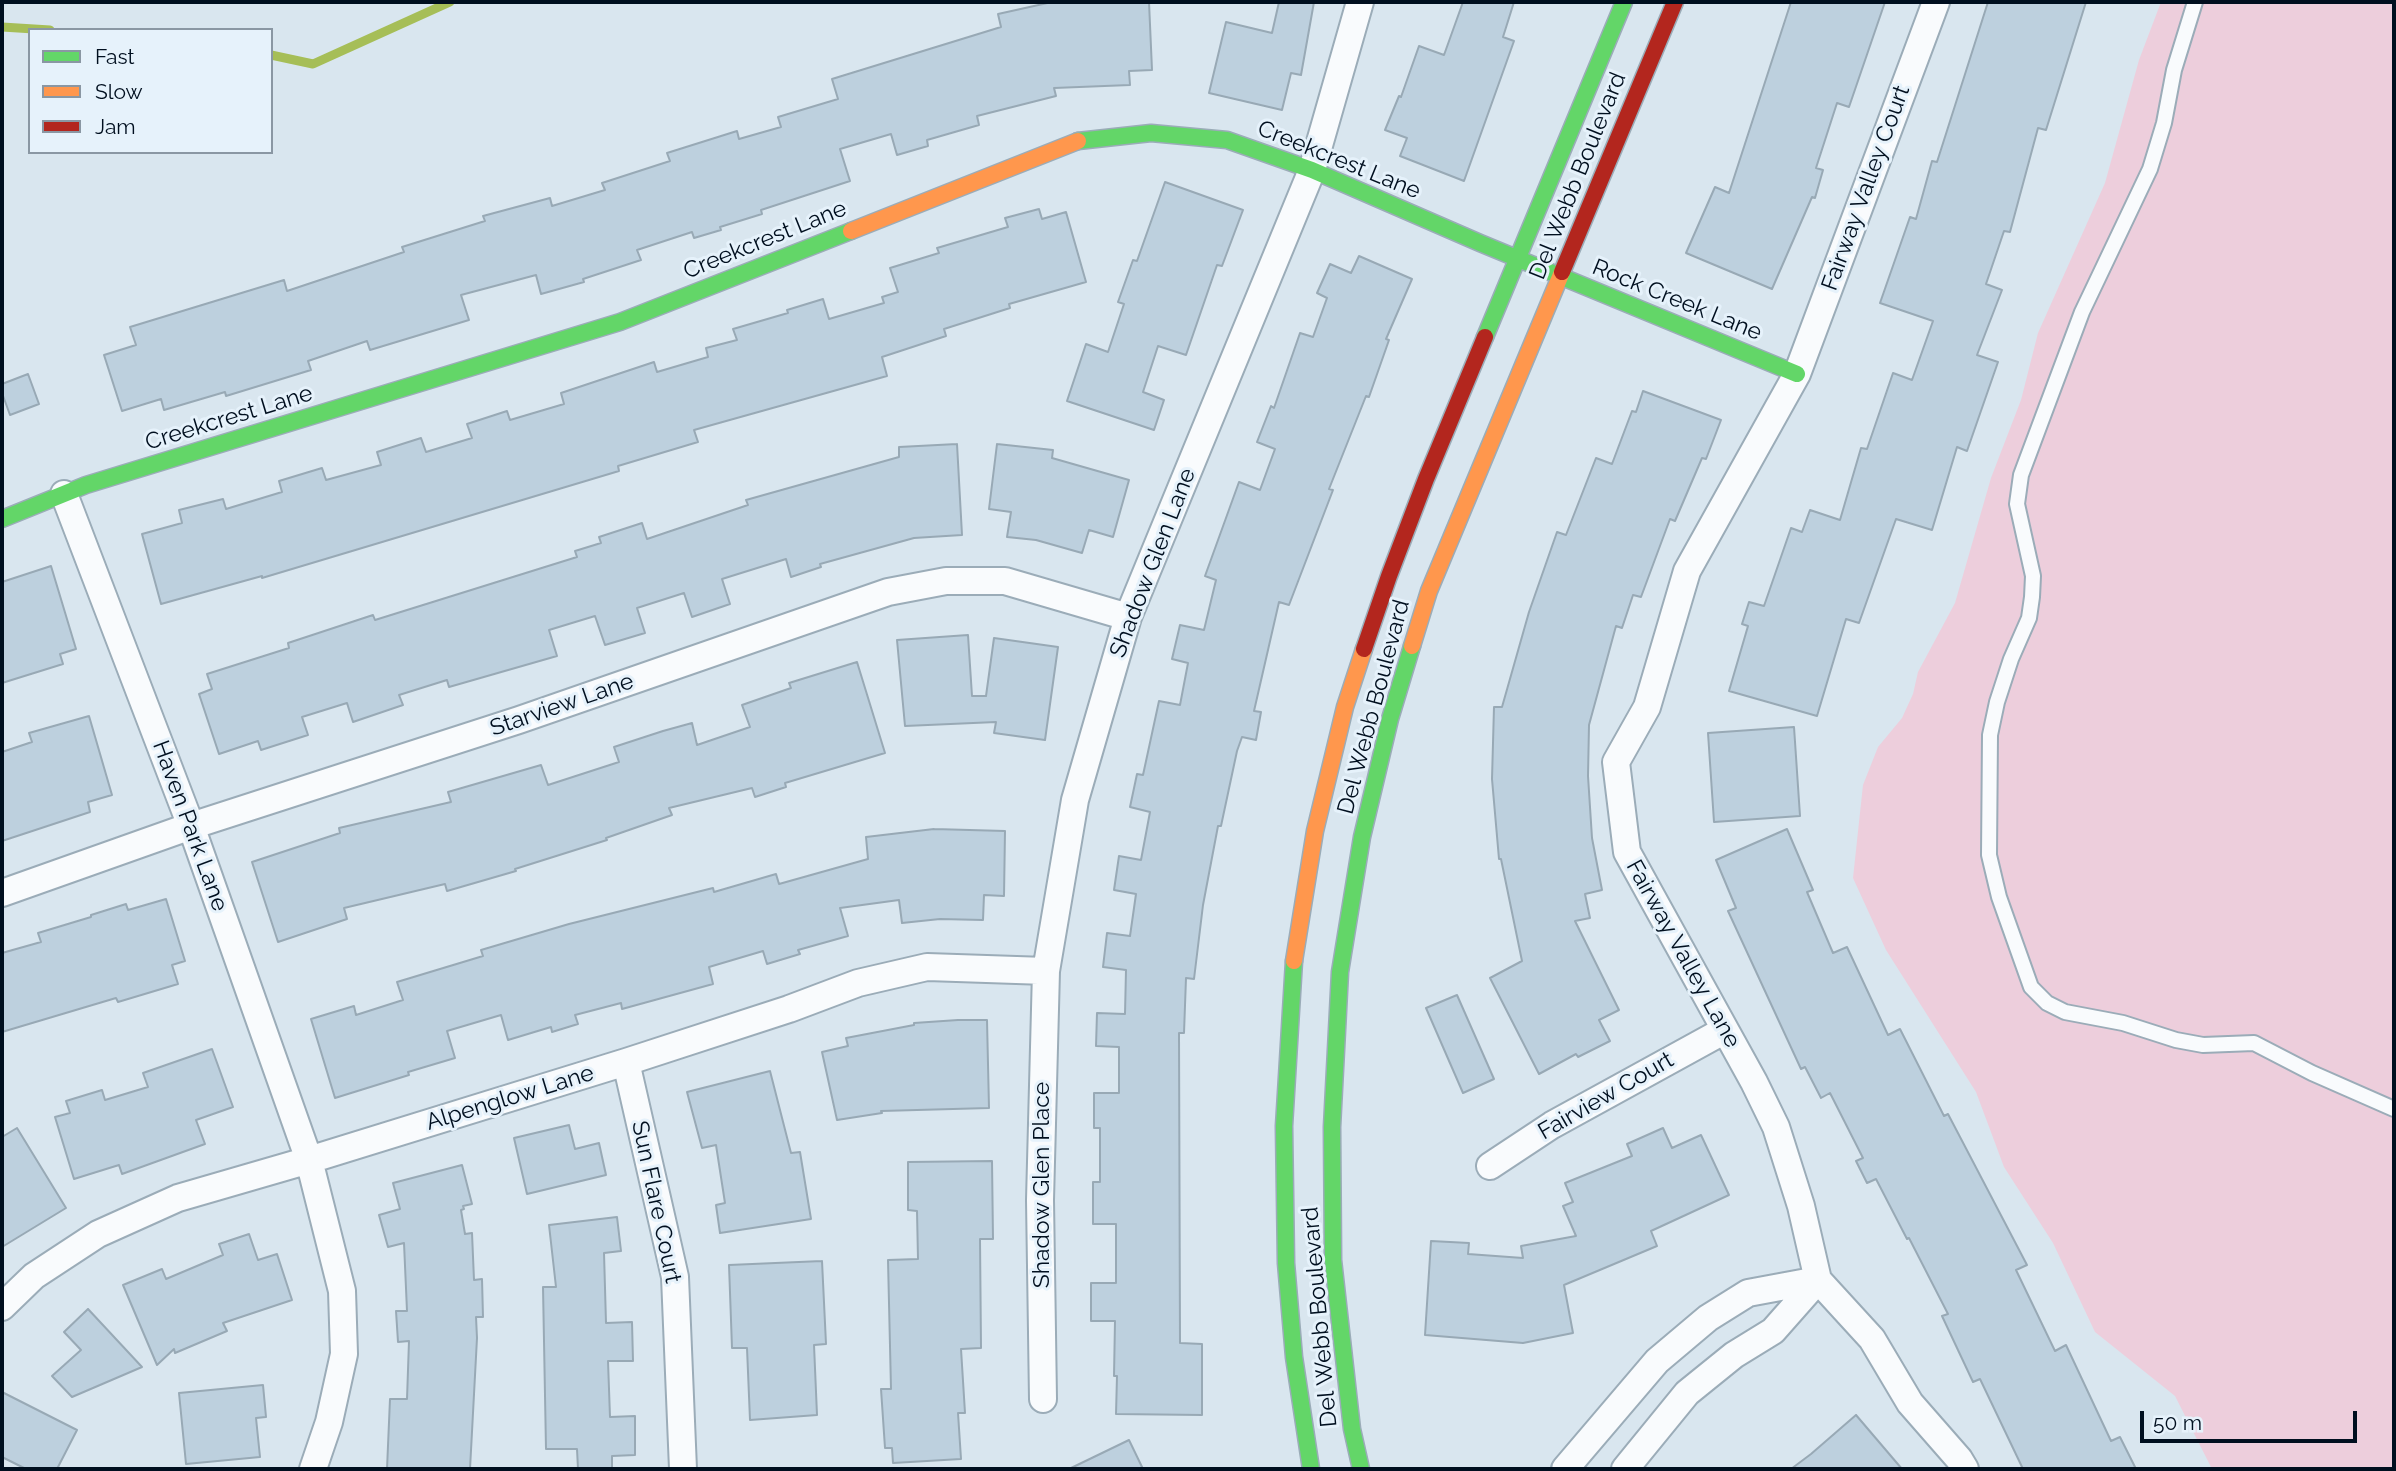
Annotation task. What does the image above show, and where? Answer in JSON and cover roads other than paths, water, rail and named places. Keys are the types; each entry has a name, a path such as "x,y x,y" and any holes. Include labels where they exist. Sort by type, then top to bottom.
{"street":[{"name":"Shadow Glen Lane","path":"1046,971 1075,800 1128,617 1312,170 1360,2"},
{"name":"Del Webb Boulevard","path":"1311,1469 1294,1357 1286,1264 1284,1126 1293,969 1312,844 1345,707 1371,626 1426,478 1624,2"},
{"name":"Del Webb Boulevard","path":"1361,1469 1352,1429 1333,1260 1332,1127 1339,972 1351,891 1373,784 1429,591 1675,2"},
{"name":"Fairway Valley Court","path":"1797,374 1936,2"},
{"name":"Creekcrest Lane","path":"2,519 86,485 620,322 1083,139 1151,133 1227,140 1312,170 1539,268"},
{"name":"Rock Creek Lane","path":"1539,268 1797,374"},
{"name":"Fairway Valley Lane","path":"1797,374 1687,572 1647,707 1616,762 1627,852 1776,1127 1801,1206 1818,1280 1872,1339 1910,1403 1965,1469"},
{"name":"Haven Park Lane","path":"64,494 191,826 309,1160 342,1291 344,1354 329,1422 313,1469"},
{"name":"Starview Lane","path":"2,893 191,826 519,720 887,592 946,581 1005,581 1128,617"},
{"name":"Alpenglow Lane","path":"2,1307 33,1276 98,1234 178,1198 626,1062 789,1009 858,983 927,967 1046,971"},
{"name":"Shadow Glen Place","path":"1043,1399 1040,1200 1046,971"},
{"name":"Fairview Court","path":"1490,1166 1552,1125 1725,1030"},
{"name":"Sun Flare Court","path":"626,1062 675,1278 683,1469"},
{"path":"1565,1469 1657,1361 1708,1318 1748,1293 1818,1280"},
{"path":"1625,1469 1688,1393 1734,1355 1773,1331 1818,1280"}],"lane":[{"path":"2195,2 2150,169 2082,312 2021,475 2017,504 2033,576 2032,597 2023,635 2011,659 1997,702 1990,735 1989,855 1999,897 2031,987 2047,1003 2065,1012 2123,1023 2176,1040 2203,1045 2254,1043 2312,1073 2394,1109"}],"waterway":[{"path":"273,55 313,64 450,2"},
{"path":"2,27 28,29"}]}
